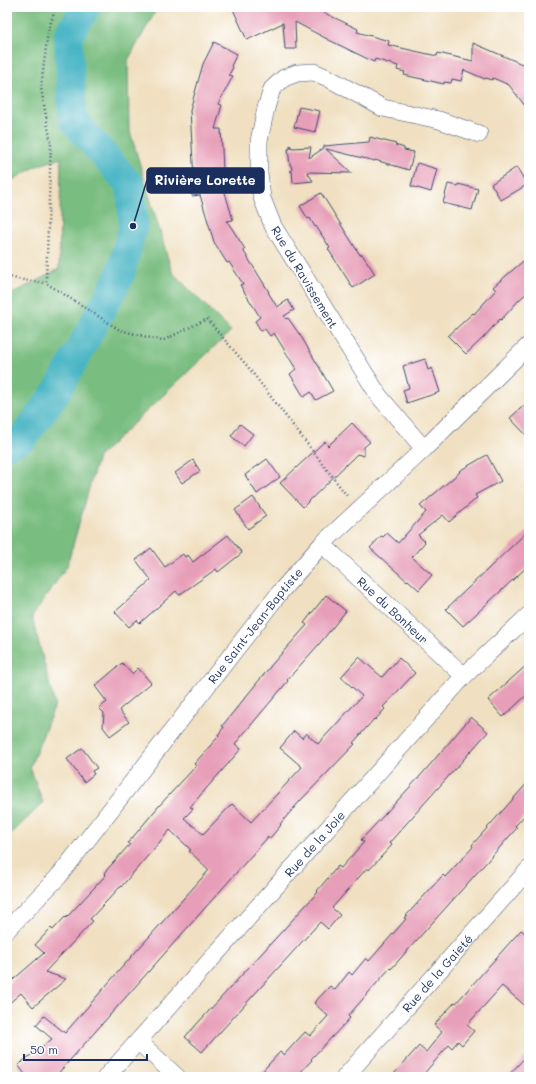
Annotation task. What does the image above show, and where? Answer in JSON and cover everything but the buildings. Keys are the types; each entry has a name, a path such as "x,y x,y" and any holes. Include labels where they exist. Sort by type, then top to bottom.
{"street":[{"name":"Rue du Ravissement","path":"424,449 378,396 273,226 262,198 259,172 259,140 272,89 284,78 297,73 314,72 383,108 439,120 479,134"},
{"name":"Rue Saint-Jean-Baptiste","path":"7,930 58,876 281,591 322,544 424,449 529,345"},
{"name":"Rue du Bonheur","path":"322,544 464,676"},
{"name":"Rue de la Joie","path":"106,1077 464,676 529,615"},
{"name":"Rue de la Gaieté","path":"345,1077 529,869"},
{"path":"138,1041 177,1077"}],"path":[{"path":"46,283 52,144 41,88 48,31 56,7"},
{"path":"7,276 46,283 120,330 162,341 207,319 248,367 359,510"}],"green space":[{"path":"7,7 158,7 128,60 129,128 172,272 231,331 98,457 67,566 32,617 55,705 30,767 43,803 7,838 7,292 12,294 59,269 61,158 39,165 7,183 7,28 9,26"}],"waterway":[{"path":"7,445 23,438 59,388 120,275 133,226 131,186 73,120 68,36 86,7"}],"place":[{"name":"Rivière Lorette","path":"133,226"}]}
